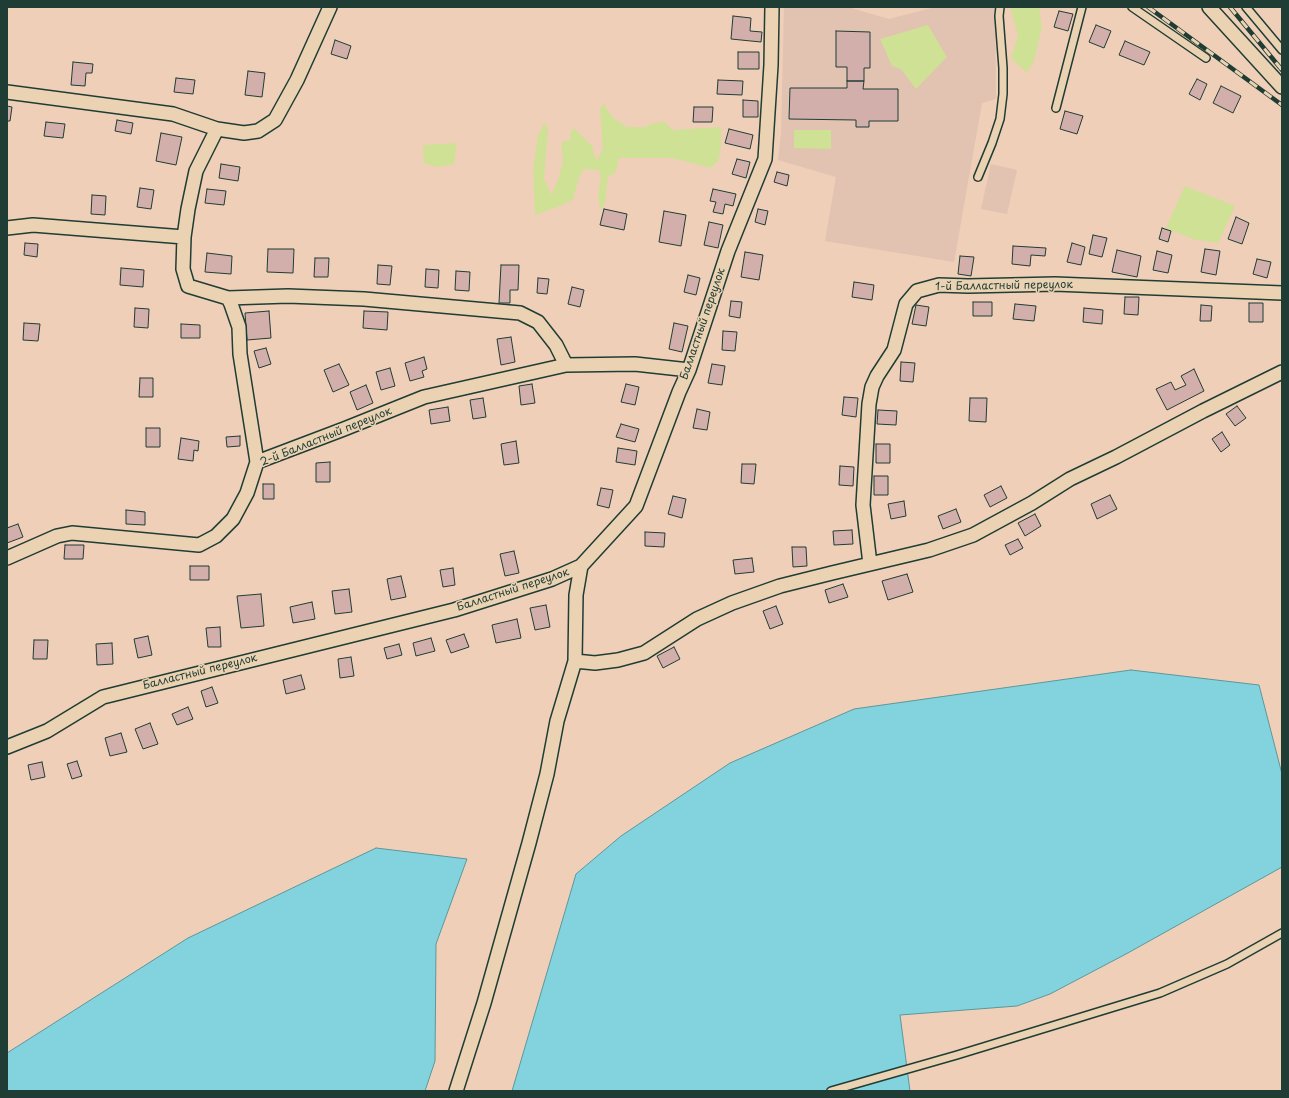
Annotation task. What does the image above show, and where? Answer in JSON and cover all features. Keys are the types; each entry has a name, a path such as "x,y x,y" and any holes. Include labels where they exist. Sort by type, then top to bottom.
{"street":[{"path":"7,92 173,114 217,129 244,133 258,130 275,120 297,80 330,7"},
{"name":"Балластный переулок","path":"7,747 47,731 103,697 454,610 552,579 581,566 636,506 679,392 689,370 728,251 765,159 771,65 772,7"},
{"path":"1209,7 1282,87"},
{"path":"217,129 196,171 188,209 184,237 184,269 188,286 228,298 288,296 356,298 520,313 538,322 556,345 566,365"},
{"path":"7,228 33,226 184,237"},
{"name":"1-й Балластный переулок","path":"870,564 863,505 869,404 872,387 894,350 906,304 917,291 939,285 968,286 1055,284 1282,293"},
{"path":"228,298 239,327 240,354 257,462"},
{"name":"2-й Балластный переулок","path":"7,558 57,536 72,533 199,545 216,536 233,519 247,493 257,462 424,397 566,365 635,364 689,370"},
{"path":"575,661 595,663 618,660 644,653 697,619 732,603 780,586 929,550 973,535 1032,503 1070,479 1282,372"},
{"path":"456,1091 484,1003 527,851 547,774 557,721 575,661 576,595 581,566"}],"lane":[{"path":"978,177 1000,120 1003,94 1003,68 999,16 1000,7"},
{"path":"1056,108 1082,7"},
{"path":"1132,7 1206,58"},
{"path":"1246,7 1282,50"},
{"path":"831,1091 957,1055 1160,993 1227,964 1282,933"}],"shaded area":[{"path":"784,7 848,7 889,19 935,7 995,7 996,99 982,103 954,262 825,241 836,177 778,160 781,133"},
{"path":"991,164 1017,170 1007,214 981,209"}],"green space":[{"path":"1010,7 1039,7 1042,28 1034,61 1027,73 1011,58 1018,35"},
{"path":"928,25 947,57 916,89 901,69 892,66 880,39"},
{"path":"604,104 612,117 627,127 645,127 653,123 665,122 672,130 721,127 721,147 718,161 711,168 672,158 618,158 618,165 614,174 608,176 605,204 600,210 598,194 601,179 599,170 584,169 579,177 573,199 565,204 535,215 533,170 538,135 545,122 548,131 544,178 551,195 557,183 562,166 563,155 561,147 563,141 570,141 570,134 574,128 593,147 594,155 597,160 603,149 600,108"},
{"path":"794,130 831,130 831,149 794,148"},
{"path":"457,143 454,164 437,167 424,163 423,145"},
{"path":"1185,186 1235,206 1218,243 1193,239 1166,228"}],"water":[{"path":"1131,670 1259,685 1282,774 1282,867 1126,954 1050,994 1017,1006 900,1015 910,1091 512,1091 576,874 621,836 730,763 854,709"},
{"path":"376,848 467,859 436,944 435,1061 425,1091 7,1091 7,1053 188,938"}],"building":[{"path":"1059,11 1073,14 1068,31 1054,27"},
{"path":"733,16 751,18 750,31 762,32 761,42 731,39"},
{"path":"1096,25 1111,31 1104,48 1089,42"},
{"path":"836,31 870,32 870,68 864,68 864,81 847,81 847,67 836,67"},
{"path":"335,40 351,46 347,59 331,54"},
{"path":"1125,41 1150,52 1144,65 1119,55"},
{"path":"738,52 759,52 759,69 738,69"},
{"path":"73,62 93,64 92,73 86,73 85,86 71,85"},
{"path":"248,71 265,73 262,97 245,95"},
{"path":"176,78 195,80 193,94 174,92"},
{"path":"1197,79 1207,84 1200,100 1189,94"},
{"path":"718,80 743,81 742,95 717,94"},
{"path":"847,81 864,81 863,89 898,89 898,121 869,121 869,127 856,127 856,120 789,119 790,88 847,88"},
{"path":"1221,86 1241,96 1233,113 1213,103"},
{"path":"743,100 758,101 758,117 743,117"},
{"path":"7,106 12,107 10,121 7,121"},
{"path":"694,107 713,107 712,122 693,122"},
{"path":"1065,111 1083,116 1077,134 1060,129"},
{"path":"117,120 133,123 131,134 115,131"},
{"path":"46,122 65,124 63,138 44,136"},
{"path":"729,129 753,135 750,149 725,143"},
{"path":"161,133 182,137 176,165 156,161"},
{"path":"737,159 750,162 746,178 732,174"},
{"path":"221,164 240,167 238,181 219,178"},
{"path":"777,172 789,175 787,186 774,182"},
{"path":"140,188 154,190 151,209 137,207"},
{"path":"207,189 226,191 224,205 205,203"},
{"path":"713,189 736,194 733,206 725,204 723,214 713,212 716,202 710,201"},
{"path":"92,195 106,196 105,215 91,214"},
{"path":"604,209 627,214 624,230 600,225"},
{"path":"758,209 768,211 765,225 755,222"},
{"path":"664,211 686,215 681,246 659,242"},
{"path":"1236,217 1249,223 1242,244 1228,239"},
{"path":"709,222 723,225 718,248 704,245"},
{"path":"1162,228 1171,231 1168,242 1159,239"},
{"path":"1093,235 1107,238 1102,257 1089,254"},
{"path":"25,243 38,244 37,257 24,255"},
{"path":"1072,243 1085,247 1081,265 1067,262"},
{"path":"1013,246 1046,248 1045,256 1031,255 1030,266 1012,264"},
{"path":"268,249 294,249 293,273 267,272"},
{"path":"1205,249 1220,251 1216,275 1201,272"},
{"path":"1117,250 1141,256 1137,277 1112,272"},
{"path":"1157,251 1172,255 1168,273 1153,270"},
{"path":"745,252 763,255 759,280 741,277"},
{"path":"207,253 232,256 231,274 205,272"},
{"path":"960,256 974,257 971,276 958,274"},
{"path":"315,258 329,258 328,277 314,277"},
{"path":"1257,259 1271,262 1267,278 1253,274"},
{"path":"378,265 392,266 390,285 377,284"},
{"path":"501,265 519,265 518,290 510,290 510,303 499,303"},
{"path":"121,268 144,270 143,287 120,285"},
{"path":"426,269 439,270 438,288 425,287"},
{"path":"456,271 470,272 469,291 455,290"},
{"path":"688,275 700,278 696,295 684,292"},
{"path":"538,278 549,279 547,294 537,293"},
{"path":"854,282 874,285 872,300 852,297"},
{"path":"572,287 584,290 580,307 568,304"},
{"path":"1125,297 1139,297 1138,315 1124,314"},
{"path":"731,301 742,302 740,318 729,316"},
{"path":"973,302 992,302 992,316 973,316"},
{"path":"1249,303 1263,303 1263,322 1249,322"},
{"path":"1015,304 1036,306 1034,321 1013,319"},
{"path":"916,305 929,307 926,326 912,324"},
{"path":"1201,305 1212,306 1211,321 1200,321"},
{"path":"135,308 149,309 148,328 134,327"},
{"path":"1084,308 1103,310 1102,324 1083,322"},
{"path":"269,311 271,338 247,340 245,313"},
{"path":"364,311 388,312 387,330 363,328"},
{"path":"24,323 40,324 38,341 23,340"},
{"path":"674,323 688,326 682,352 669,349"},
{"path":"181,324 200,325 200,338 181,338"},
{"path":"723,331 737,332 735,351 722,350"},
{"path":"511,337 515,362 501,365 497,339"},
{"path":"266,348 271,364 259,368 254,351"},
{"path":"424,357 427,369 422,371 424,377 410,381 405,363"},
{"path":"901,362 915,363 913,382 900,381"},
{"path":"339,364 349,385 333,392 324,370"},
{"path":"712,364 725,366 722,385 708,383"},
{"path":"390,368 395,386 381,390 376,372"},
{"path":"1194,369 1204,391 1167,410 1156,389 1171,382 1175,390 1186,385 1181,376"},
{"path":"140,378 153,378 153,397 139,397"},
{"path":"532,384 535,403 521,405 519,386"},
{"path":"626,384 639,387 635,405 621,402"},
{"path":"366,385 373,403 357,410 350,392"},
{"path":"844,397 858,398 856,417 842,415"},
{"path":"483,398 486,417 473,419 470,400"},
{"path":"970,398 987,398 986,422 969,421"},
{"path":"1237,406 1246,418 1235,426 1226,414"},
{"path":"448,407 450,421 431,424 429,410"},
{"path":"697,409 710,412 707,430 693,428"},
{"path":"878,410 897,411 896,425 877,424"},
{"path":"621,424 639,429 635,442 616,437"},
{"path":"146,428 160,428 160,447 146,447"},
{"path":"1222,432 1230,445 1221,452 1212,439"},
{"path":"240,436 240,446 227,447 226,437"},
{"path":"181,438 199,441 198,451 194,450 193,461 178,459"},
{"path":"516,441 519,463 504,465 501,444"},
{"path":"876,444 890,444 890,463 876,463"},
{"path":"618,448 637,451 635,465 616,462"},
{"path":"330,462 330,482 316,482 316,463"},
{"path":"742,464 756,464 754,484 741,483"},
{"path":"840,466 854,467 853,486 839,485"},
{"path":"874,476 888,476 888,495 874,495"},
{"path":"263,484 274,484 274,499 263,499"},
{"path":"1001,486 1007,498 990,507 984,495"},
{"path":"601,488 613,490 609,508 597,505"},
{"path":"1110,495 1117,509 1097,519 1091,504"},
{"path":"673,496 686,499 682,518 668,514"},
{"path":"904,501 906,516 891,519 888,504"},
{"path":"956,509 961,522 943,529 938,516"},
{"path":"126,510 145,512 145,525 126,524"},
{"path":"1035,514 1041,526 1025,536 1018,523"},
{"path":"18,524 23,537 7,543 7,528"},
{"path":"852,530 853,544 834,545 833,531"},
{"path":"645,532 665,533 664,547 645,546"},
{"path":"1018,539 1023,548 1010,555 1005,545"},
{"path":"65,545 84,545 83,559 64,559"},
{"path":"792,547 806,547 807,566 793,567"},
{"path":"514,551 519,573 505,576 500,554"},
{"path":"752,558 754,572 735,574 733,560"},
{"path":"190,566 209,566 209,580 190,580"},
{"path":"453,568 455,585 443,587 440,570"},
{"path":"907,574 913,592 888,600 882,581"},
{"path":"401,576 406,597 391,600 387,579"},
{"path":"843,584 848,597 829,603 825,590"},
{"path":"349,589 352,612 335,614 332,591"},
{"path":"261,594 264,626 241,628 237,596"},
{"path":"312,602 315,619 293,623 290,607"},
{"path":"546,605 550,627 535,630 530,608"},
{"path":"776,606 783,624 770,629 763,611"},
{"path":"517,619 521,638 496,643 492,625"},
{"path":"220,627 221,647 208,647 206,628"},
{"path":"464,634 469,647 451,653 446,640"},
{"path":"148,636 152,655 138,658 134,639"},
{"path":"431,638 435,651 416,656 413,643"},
{"path":"34,640 48,640 47,659 33,659"},
{"path":"112,643 113,664 97,665 96,644"},
{"path":"399,644 402,655 387,659 384,648"},
{"path":"674,647 680,659 663,668 657,656"},
{"path":"351,657 354,676 340,678 338,659"},
{"path":"301,675 305,689 286,694 283,680"},
{"path":"212,687 218,703 206,707 201,691"},
{"path":"188,707 193,719 177,725 172,714"},
{"path":"150,723 158,744 143,749 135,729"},
{"path":"121,733 127,752 110,756 105,738"},
{"path":"77,761 82,776 72,779 67,764"},
{"path":"42,762 45,777 31,780 28,765"}],"railway":[{"path":"1148,7 1282,105"},
{"path":"1230,7 1282,70"}]}
